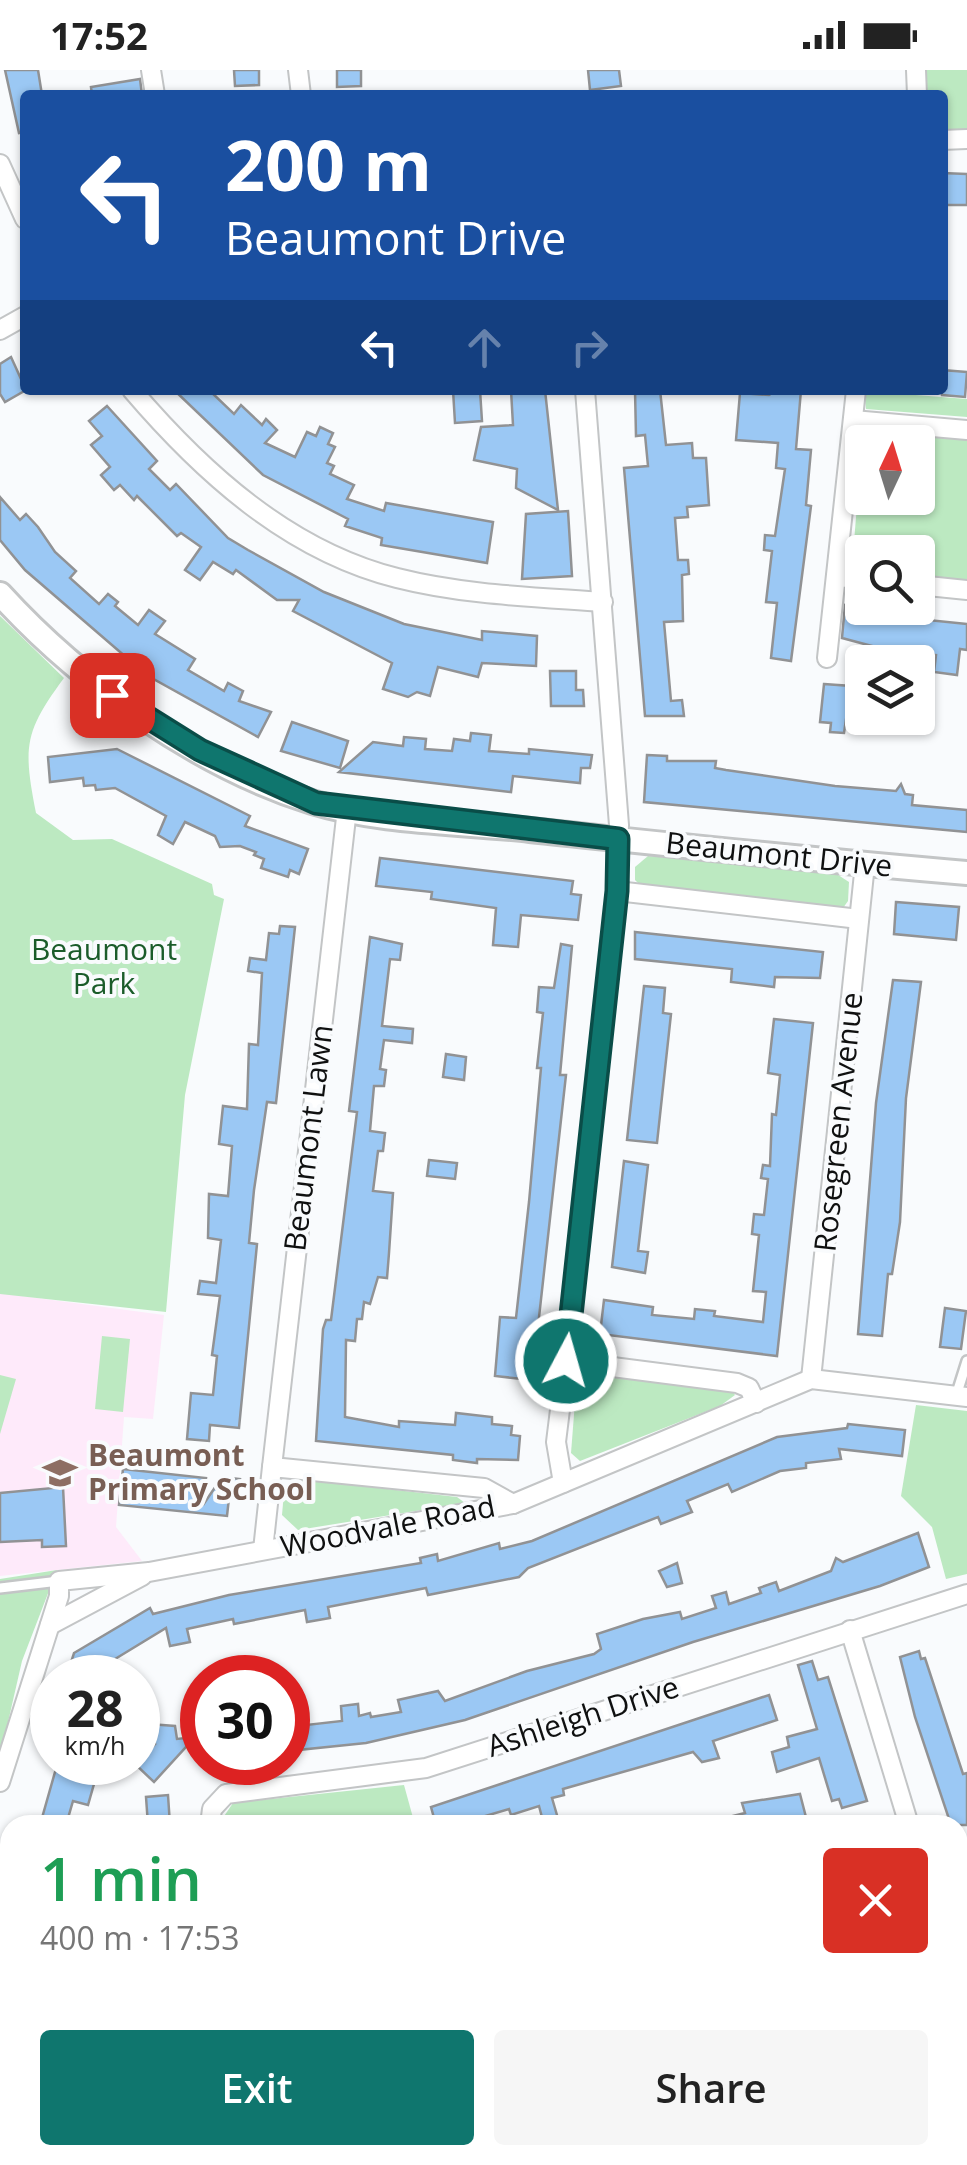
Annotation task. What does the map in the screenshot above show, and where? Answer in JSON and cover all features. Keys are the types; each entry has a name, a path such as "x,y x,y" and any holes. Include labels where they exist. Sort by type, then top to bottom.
{"street":[{"path":"0,164 20,208"},
{"path":"137,395 195,458 260,513 337,558 393,577 446,588 604,602"},
{"path":"563,1482 556,1442 617,891 618,839 604,602 584,395"},
{"path":"827,658 856,395"},
{"path":"853,420 967,430"},
{"path":"836,576 845,577"},
{"path":"935,587 967,590"},
{"name":"Beaumont Drive","path":"0,594 60,654 156,724 296,796 347,809 967,874"},
{"name":"Beaumont Lawn","path":"272,1467 347,809"},
{"name":"Rosegreen Avenue","path":"812,1380 865,864"},
{"path":"617,891 860,919"},
{"path":"566,1361 738,1383 748,1388 756,1403"},
{"name":"Woodvale Road","path":"149,1572 513,1504 812,1380 962,1396"},
{"name":"Woodvale Road","path":"263,1550 272,1467 484,1488 502,1494 513,1504"},
{"path":"0,1782 50,1625 59,1581 149,1572"},
{"path":"50,1625 149,1572"},
{"name":"Ashleigh Drive","path":"211,1815 226,1794 426,1768 967,1594"},
{"path":"850,1630 906,1815"}],"lane":[{"path":"962,1396 967,1361"},
{"path":"0,1588 59,1581"}],"shaded area":[{"name":"Beaumont Primary School","path":"0,1293 164,1315 153,1419 124,1417 116,1527 142,1561 0,1576"}],"green space":[{"path":"924,70 967,70 967,133 948,133 948,90 924,90"},
{"path":"864,395 967,399 967,417 866,409"},
{"path":"935,435 967,437 967,584 935,581 935,535 855,535 856,515 935,515"},
{"name":"Beaumont Park","path":"0,616 64,678 41,713 30,741 29,772 36,813 73,840 112,839 212,884 214,895 224,899 185,1095 166,1312 0,1294"},
{"path":"648,856 835,873 849,882 848,901 843,908 822,908 641,886 635,880 635,867"},
{"path":"102,1336 130,1339 123,1412 95,1409"},
{"path":"599,1373 735,1395 720,1406 580,1461 571,1453 576,1389"},
{"path":"0,1375 16,1379 0,1434"},
{"path":"916,1405 967,1411 967,1574 946,1579 932,1527 901,1496"},
{"path":"300,1479 457,1497 465,1503 298,1530 282,1515 284,1492"},
{"path":"57,1570 22,1661 0,1757 0,1579"},
{"path":"404,1785 412,1815 225,1815 233,1803"}],"building":[{"path":"5,70 38,70 41,90 20,90 19,133"},
{"path":"234,70 259,70 259,85 235,86"},
{"path":"337,70 361,70 361,86 337,87"},
{"path":"588,70 619,70 621,86 590,90"},
{"path":"140,79 141,90 91,90 91,87"},
{"path":"948,173 967,174 967,205 948,205"},
{"path":"11,357 20,377 20,393 5,402 0,394 0,364"},
{"path":"948,370 967,372 965,397 942,395 948,395"},
{"path":"179,395 214,395 234,414 241,405 262,425 266,419 277,430 265,443 295,457 307,432 316,436 320,427 333,433 328,444 335,447 327,463 334,466 330,474 354,485 347,499 384,511 386,503 493,522 487,563 381,545 382,538 345,526 348,519 263,475"},
{"path":"453,395 480,395 482,421 455,423"},
{"path":"511,395 546,395 558,510 516,488 517,469 474,460 481,427 513,425"},
{"path":"635,395 661,395 666,445 692,443 693,458 706,458 709,505 687,507 688,517 675,518 678,560 688,560 689,574 682,575 683,621 664,622 671,701 682,700 684,716 645,716 624,468 648,466 645,435 636,436"},
{"path":"740,395 801,395 796,449 811,450 806,505 811,506 791,661 771,658 777,603 766,602 772,551 764,550 765,535 775,536 785,469 776,468 778,443 736,440"},
{"path":"107,406 157,461 149,469 170,490 176,484 228,538 324,592 404,624 482,640 482,631 537,636 536,666 482,663 478,677 438,667 430,696 417,692 408,697 383,689 392,663 293,611 299,600 277,600 236,570 233,574 213,562 200,580 185,570 201,547 181,533 177,536 137,496 134,500 120,485 114,490 101,475 110,467 91,445 102,436 89,421"},
{"path":"0,497 20,520 26,514 55,552 76,571 70,578 99,604 108,594 118,602 115,606 138,625 149,610 165,621 155,634 195,659 188,670 224,691 228,683 243,691 239,701 271,712 258,737 132,667 134,664 25,570 0,540"},
{"path":"568,511 572,576 522,579 526,514"},
{"path":"845,605 845,625 935,625 935,621 967,624 967,650 960,649 957,675 935,672 935,645 868,645 842,638"},
{"path":"550,671 576,671 576,690 583,690 584,706 551,706"},
{"path":"824,684 845,686 844,733 830,732 831,723 820,722"},
{"path":"292,722 348,741 340,768 281,751"},
{"path":"471,733 491,735 489,751 529,754 529,749 592,755 590,768 581,768 580,783 513,776 511,792 339,772 373,742 403,746 404,737 426,739 425,749 452,751 454,739 470,741"},
{"path":"117,749 250,816 245,826 308,849 299,874 290,870 288,877 261,868 264,859 254,855 256,852 240,846 220,847 215,836 185,822 173,844 158,835 166,816 115,788 96,790 95,785 84,786 83,778 50,782 48,757"},
{"path":"647,755 667,756 667,761 716,761 715,768 835,786 896,791 901,784 905,794 913,795 912,805 967,810 967,832 644,802"},
{"path":"380,858 573,881 571,894 581,895 578,920 521,915 518,947 493,945 496,908 431,899 432,892 376,886"},
{"path":"896,902 959,907 956,940 894,934"},
{"path":"280,926 295,927 276,1103 267,1102 254,1190 249,1243 257,1244 239,1428 210,1425 209,1441 187,1439 191,1393 213,1395 217,1356 212,1355 220,1296 198,1294 200,1281 216,1283 221,1240 208,1238 209,1194 228,1196 232,1146 219,1144 223,1106 247,1109 249,1044 258,1045 262,973 248,971 250,958 266,960 269,933 279,934"},
{"path":"635,932 823,952 820,978 775,977 774,987 731,982 732,969 635,959"},
{"path":"370,937 402,944 400,960 390,959 382,1026 413,1029 412,1043 384,1040 380,1069 386,1070 384,1086 374,1086 370,1131 385,1133 383,1151 378,1151 373,1191 393,1193 387,1278 378,1277 370,1304 364,1302 355,1341 346,1340 345,1417 399,1427 399,1421 455,1425 456,1413 492,1417 492,1424 512,1426 511,1435 520,1436 518,1460 477,1459 477,1463 453,1460 453,1455 316,1441 323,1329 326,1320 331,1320 357,1112 349,1111"},
{"path":"561,944 572,946 560,1075 566,1075 532,1380 495,1376 500,1317 516,1318 541,1068 537,1068 543,1013 537,1012 539,987 554,988"},
{"path":"893,980 921,982 906,1098 900,1222 892,1274 888,1274 882,1336 858,1334 876,1103"},
{"path":"644,986 665,988 663,1013 671,1014 657,1143 627,1140"},
{"path":"774,1019 813,1023 777,1356 600,1334 604,1300 653,1307 652,1315 694,1319 695,1309 715,1311 714,1316 763,1322 766,1292 753,1291 759,1235 752,1234 754,1214 764,1215 768,1179 761,1178 763,1165 770,1166 772,1114 776,1115 780,1075 768,1073"},
{"path":"446,1054 466,1057 464,1080 443,1077"},
{"path":"429,1160 457,1163 455,1179 427,1176"},
{"path":"624,1161 648,1165 638,1251 648,1252 645,1273 612,1267"},
{"path":"945,1308 966,1311 961,1349 940,1347"},
{"path":"848,1424 905,1430 902,1456 839,1449 841,1459 806,1463 806,1468 780,1471 732,1492 728,1484 687,1501 692,1512 661,1524 658,1517 528,1568 519,1577 428,1595 426,1588 328,1607 330,1618 307,1622 305,1610 234,1624 233,1619 187,1629 190,1642 170,1646 166,1628 122,1655 73,1655 150,1608 153,1614 229,1595 421,1563 420,1558 437,1554 438,1561 499,1543 500,1549 532,1541 777,1437 847,1428"},
{"path":"123,1469 206,1478 203,1505 222,1477 240,1479 238,1499 229,1498 227,1516 119,1505"},
{"path":"63,1487 66,1546 42,1547 42,1540 0,1542 0,1493"},
{"path":"918,1533 929,1567 465,1720 366,1743 310,1749 310,1725 342,1721 341,1706 358,1704 359,1716 370,1713 371,1717 401,1712 398,1700 438,1691 445,1701 527,1671 594,1654 601,1649 597,1634 643,1619 680,1612 682,1619 716,1608 712,1596 726,1592 729,1604 761,1593 759,1588 776,1582 779,1591 831,1571 836,1558 843,1562"},
{"path":"677,1563 682,1583 667,1587 659,1571"},
{"path":"919,1651 921,1659 925,1658 963,1774 967,1773 967,1815 948,1815 900,1657"},
{"path":"812,1661 818,1680 828,1677 867,1801 842,1808 839,1799 832,1801 819,1758 777,1772 772,1752 789,1747 787,1737 817,1729 798,1665"},
{"path":"769,1695 777,1720 713,1741 719,1758 702,1762 693,1752 563,1789 564,1795 552,1798 557,1815 541,1815 539,1806 511,1815 509,1809 489,1815 433,1815 431,1807"},
{"path":"160,1725 175,1726 180,1753 160,1775"},
{"path":"51,1785 94,1785 88,1805 73,1801 69,1815 43,1815"},
{"path":"800,1794 805,1815 737,1815 745,1813 742,1803"},
{"path":"168,1795 169,1815 147,1815 146,1797"}],"place":[{"name":"Beaumont Primary School","path":"60,1473"}],"route":[{"path":"112,695 200,750 316,803 618,839 617,891 566,1361"}]}
